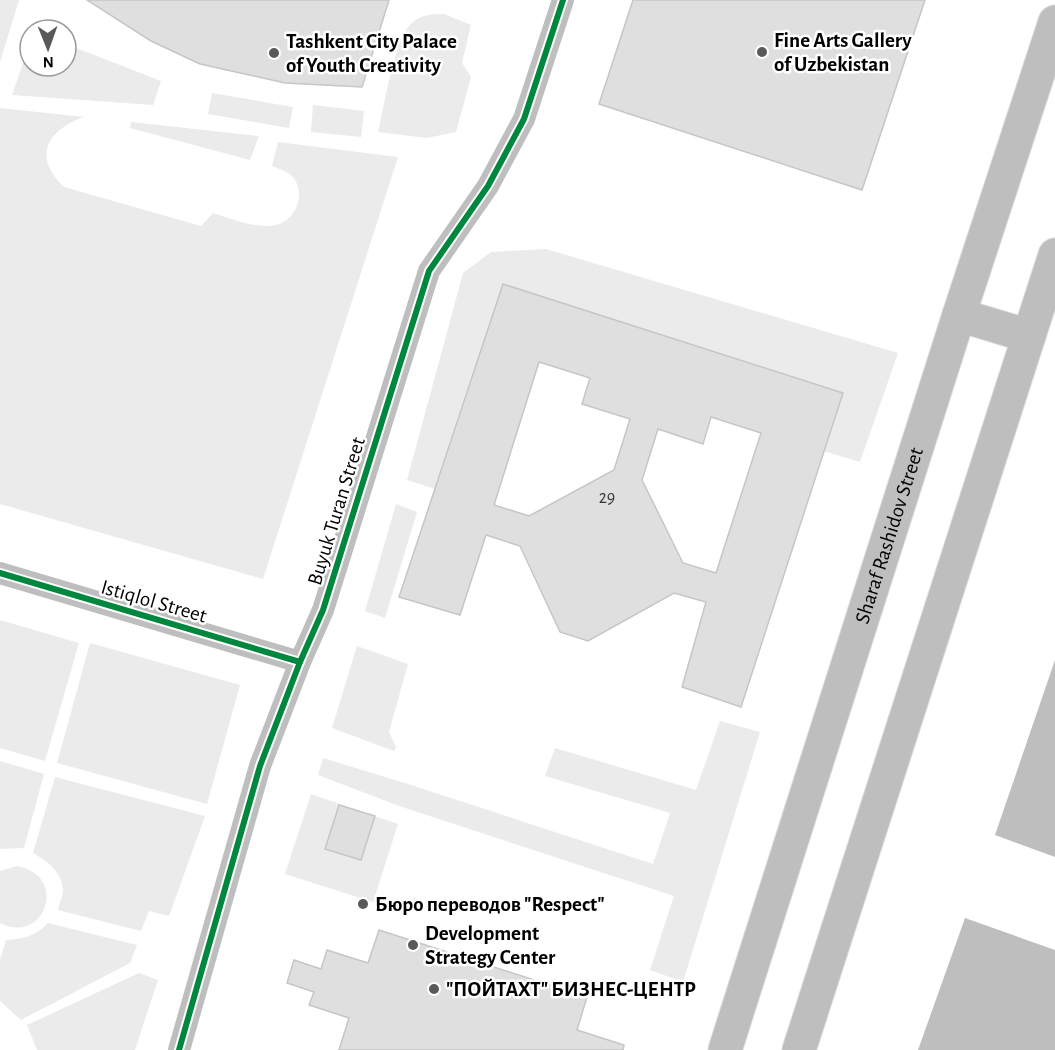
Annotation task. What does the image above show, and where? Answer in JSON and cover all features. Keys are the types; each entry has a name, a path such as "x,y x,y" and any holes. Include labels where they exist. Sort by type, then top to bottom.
{"main road":[{"name":"Sharaf Rashidov Street","path":"725,1050 959,315 1055,22"},
{"path":"799,1050 1055,255"},
{"path":"959,315 1029,336"}],"street":[{"name":"Buyuk Turan Street","path":"179,1050 260,766 323,609 429,271 488,186 524,119 562,0"},
{"name":"Istiqlol Street","path":"0,573 300,662"}],"shaded area":[{"path":"0,0 19,0 0,62"},
{"path":"444,14 471,25 462,63 471,77 456,132 427,138 378,132 394,60 404,33 414,21 422,17"},
{"path":"78,49 161,81 153,105 12,95 18,78 78,78"},
{"path":"212,93 293,107 289,128 208,114"},
{"path":"313,105 364,111 361,137 311,132"},
{"path":"0,108 84,117 61,129 48,146 48,165 64,187 201,226 213,213 260,226 276,225 289,218 297,205 299,191 291,175 272,166 278,142 398,157 263,579 0,504"},
{"path":"131,122 259,136 250,160 130,128"},
{"path":"546,249 898,353 860,462 824,451 842,393 503,284 435,489 407,480 463,273 491,252"},
{"path":"396,504 417,512 385,618 365,611"},
{"path":"0,620 79,643 45,761 0,748"},
{"path":"90,643 240,685 207,804 57,763"},
{"path":"357,646 408,664 389,732 396,747 394,751 332,728"},
{"path":"1055,660 1055,857 995,835"},
{"path":"720,721 760,732 683,982 650,970 674,896 402,807 318,775 323,758 653,864 670,813 545,776 555,748 696,790"},
{"path":"0,761 44,774 24,848 0,849"},
{"path":"55,777 205,816 169,916 149,911 141,931 58,910 63,890 60,878 48,863 33,853"},
{"path":"311,794 398,824 373,902 285,874"},
{"path":"17,866 33,872 43,882 47,894 45,907 39,918 29,925 16,928 0,923 0,871"},
{"path":"965,918 1055,950 1055,1050 918,1050"},
{"path":"48,923 137,945 130,963 21,1020 0,1001 0,960 6,940 29,936"},
{"path":"139,973 158,980 135,1050 37,1050 27,1025"}],"building":[{"name":"Tashkent City Palace of Youth Creativity","path":"87,0 389,0 362,87 285,83 200,64 151,41"},
{"name":"Fine Arts Gallery of Uzbekistan","path":"633,0 925,0 862,190 599,104"},
{"path":"503,284 843,393 741,707 682,687 706,602 674,593 588,641 560,632 520,546 486,535 460,615 399,597","holes":["539,362 590,378 582,404 630,419 614,470 529,516 494,505","711,417 761,433 716,573 683,563 642,480 658,429 703,444"]},
{"path":"339,805 375,816 361,860 325,849"},
{"name":"\"ПОЙТАХТ\" БИЗНЕС-ЦЕНТР","path":"379,930 587,997 577,1030 624,1045 623,1050 339,1050 349,1018 309,1005 314,992 287,983 294,960 321,969 327,950 368,963"}],"cycle path":[{"path":"179,1050 260,766 300,662 323,610 429,271 488,186 524,119 563,0"},
{"path":"0,573 300,662"}],"place":[{"name":"Fine Arts Gallery of Uzbekistan","path":"762,52"},
{"name":"Tashkent City Palace of Youth Creativity","path":"274,53"},
{"name":"Бюро переводов \"Respect\"","path":"363,904"},
{"name":"Development Strategy Center","path":"413,945"},
{"name":"\"ПОЙТАХТ\" БИЗНЕС-ЦЕНТР","path":"434,989"}]}
